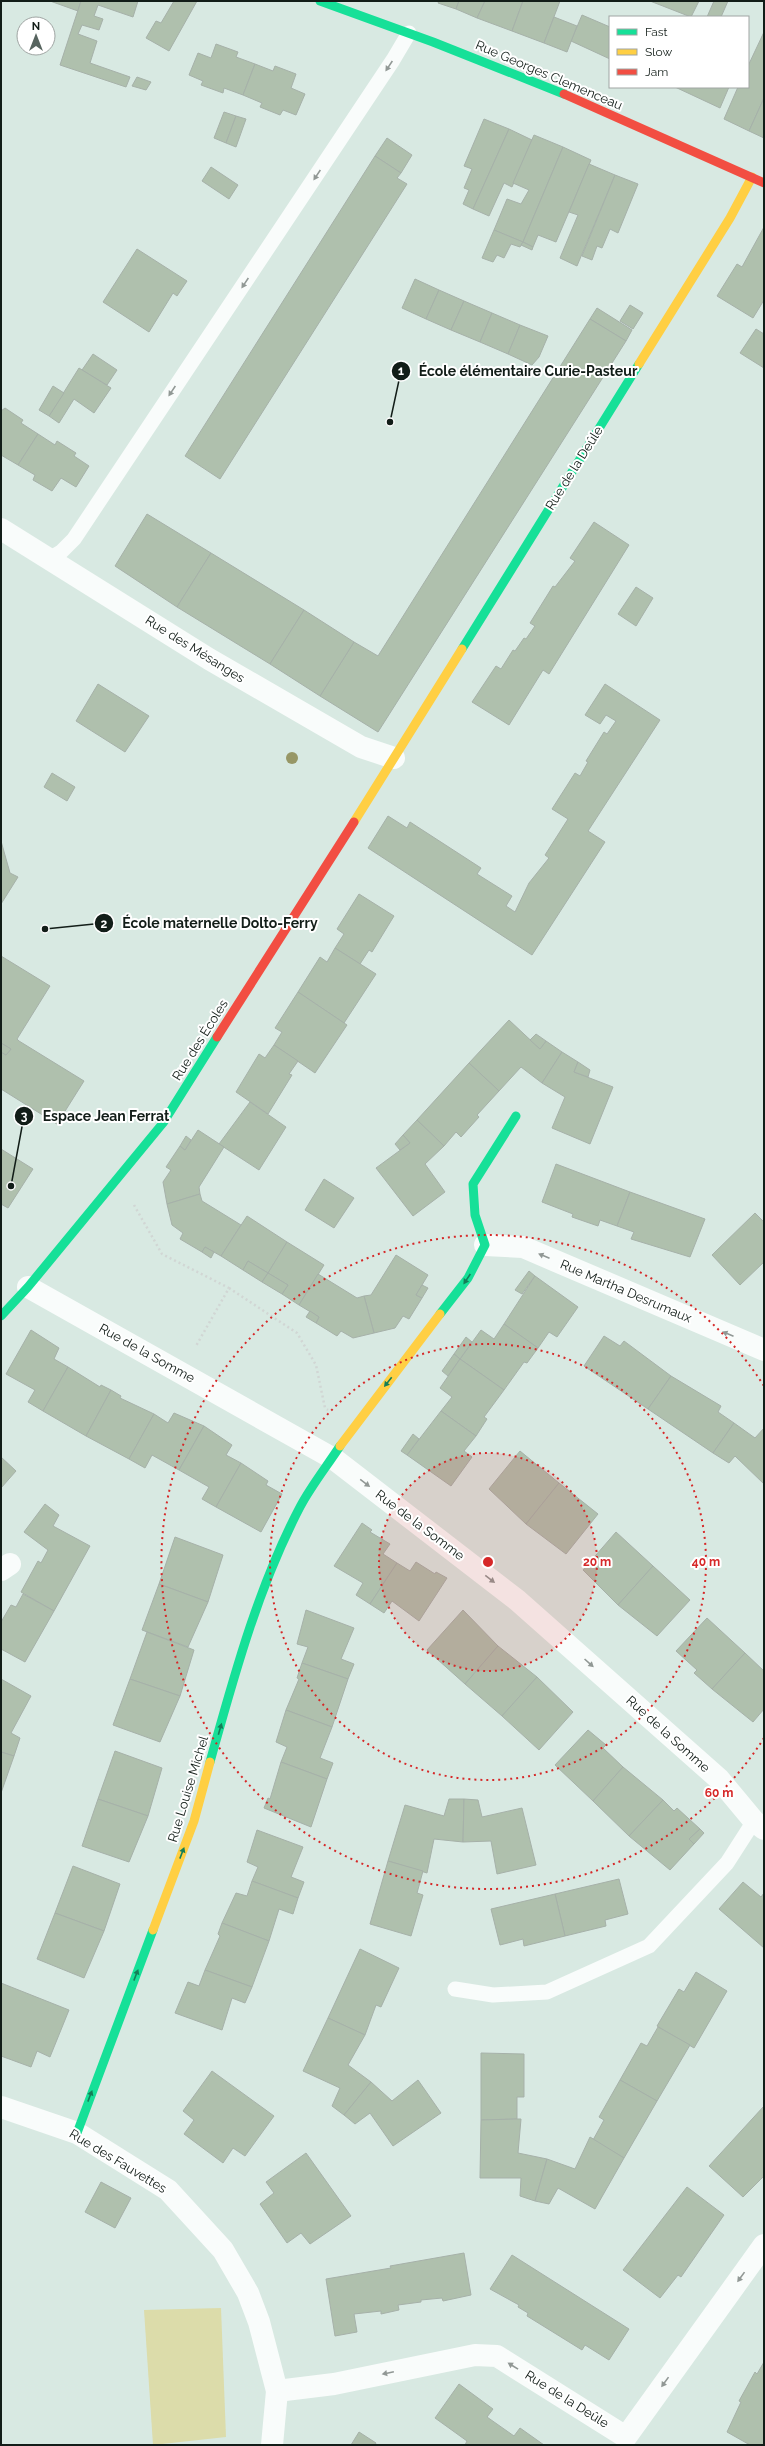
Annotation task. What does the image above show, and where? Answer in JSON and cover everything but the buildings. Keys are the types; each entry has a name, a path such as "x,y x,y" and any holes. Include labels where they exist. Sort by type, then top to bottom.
{"street":[{"name":"Rue Georges Clemenceau","path":"320,1 468,54 764,183"},
{"name":"Rue de la Deûle","path":"394,758 730,218 752,177"},
{"name":"Rue des Mésanges","path":"1,529 51,558 209,659 361,747 394,758"},
{"name":"Rue des Écoles","path":"1,1316 28,1287 163,1123 394,758"},
{"path":"334,1458 354,1426 468,1278 485,1245 475,1215 473,1184 516,1116"},
{"name":"Rue Martha Desrumaux","path":"485,1245 523,1247 764,1350"},
{"name":"Rue de la Somme","path":"28,1287 334,1458 517,1600 719,1779 759,1825"},
{"name":"Rue Louise Michel","path":"77,2133 194,1820 240,1655 274,1565 300,1506 334,1458"},
{"name":"Rue des Fauvettes","path":"1,2108 77,2133 168,2190 223,2250 248,2293 259,2322 277,2391 272,2445"},
{"name":"Rue de la Deûle","path":"277,2391 334,2384 475,2355 497,2356 631,2441 764,2245"}],"lane":[{"path":"51,558 61,552 74,539 389,67 409,33"},
{"path":"455,1989 493,1995 547,1992 649,1946 727,1863 759,1825"}],"path":[{"path":"118,1176 162,1254 230,1288 297,1333 316,1365 325,1408 354,1426"},
{"path":"181,1372 230,1288"}],"green space":[{"path":"221,2308 226,2437 153,2445 144,2310"}],"traffic: fast":[{"path":"320,1 433,42 564,94"},
{"path":"462,649 639,364"},
{"path":"1,1316 28,1287 163,1123 217,1037"},
{"path":"440,1314 468,1278 485,1245 475,1215 473,1184 516,1116"},
{"path":"210,1762 248,1632 272,1568 285,1537 304,1499 340,1446"},
{"path":"77,2133 153,1930"}],"traffic: slow":[{"path":"639,364 730,218 752,177"},
{"path":"354,822 462,649"},
{"path":"340,1446 440,1314"},
{"path":"153,1930 194,1821 210,1762"}],"traffic: jam":[{"path":"564,94 764,183"},
{"path":"217,1037 354,822"}],"place":[{"name":"École élémentaire Curie-Pasteur","path":"390,422"},
{"name":"École maternelle Dolto-Ferry","path":"45,929"},
{"name":"Espace Jean Ferrat","path":"11,1186"}]}
